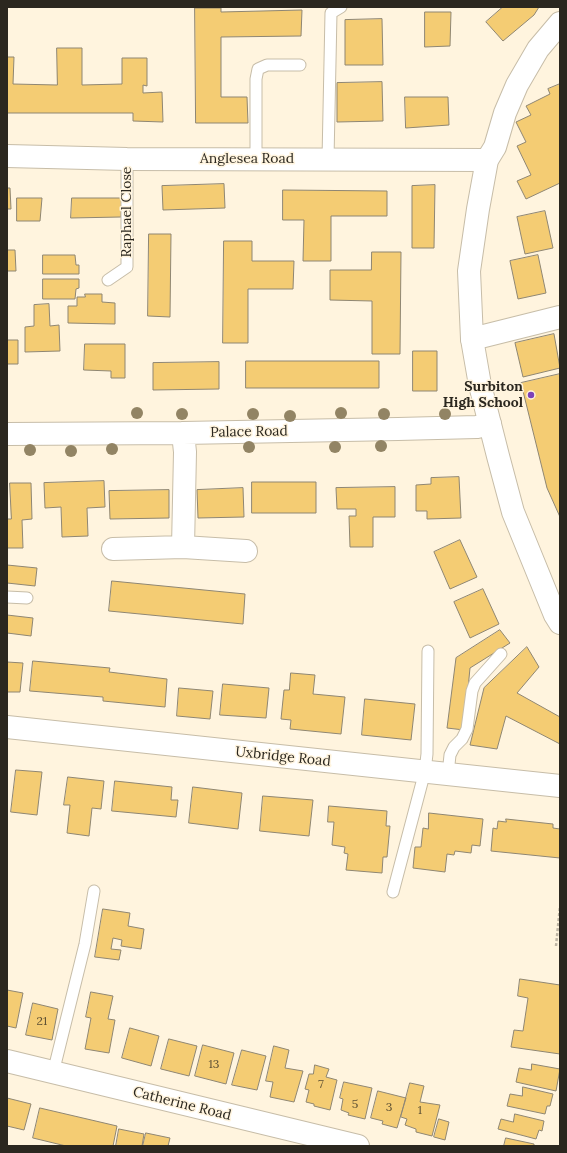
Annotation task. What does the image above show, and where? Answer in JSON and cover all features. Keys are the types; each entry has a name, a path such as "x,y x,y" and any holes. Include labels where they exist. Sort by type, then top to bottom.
{"street":[{"path":"560,23 538,49 517,85 505,113 494,147 487,160 469,271 472,339 480,385 498,456 513,512 555,615 560,623"},
{"name":"Anglesea Road","path":"7,156 127,159 487,160"},
{"path":"472,339 560,317"},
{"name":"Palace Road","path":"7,434 418,429 477,427 490,424"},
{"path":"183,433 183,547"},
{"path":"113,549 183,547 246,551"},
{"name":"Uxbridge Road","path":"7,727 560,786"},
{"name":"Catherine Road","path":"7,1062 358,1146"}],"lane":[{"path":"328,159 331,13 341,7"},
{"path":"256,159 256,79 258,69 267,65 300,65"},
{"name":"Raphael Close","path":"108,280 127,267 127,159"},
{"path":"7,596 26,598"},
{"path":"393,892 425,772 427,754 428,651"},
{"path":"448,774 450,755 454,747 462,739 467,729 472,691 475,683 501,654"},
{"path":"54,1073 85,944 94,891"}],"path":[{"path":"556,946 560,906"}],"building":[{"path":"503,7 539,7 534,15 503,41 486,22"},
{"path":"195,8 221,8 221,12 302,10 301,36 221,37 221,97 247,97 248,123 196,123"},
{"path":"425,12 451,12 450,46 425,47"},
{"path":"382,19 383,65 345,65 345,20"},
{"path":"57,48 82,48 82,85 122,84 122,58 147,58 147,86 143,85 143,93 162,92 163,122 133,121 133,113 7,113 7,57 14,57 13,84 57,85"},
{"path":"382,82 383,121 337,122 337,83"},
{"path":"560,84 560,183 526,199 517,181 531,175 517,146 526,142 516,122 531,115 526,106 550,94 548,89"},
{"path":"405,97 448,97 449,125 406,128"},
{"path":"224,184 225,208 163,210 162,186"},
{"path":"435,185 434,248 412,248 412,186"},
{"path":"7,188 10,188 11,209 7,209"},
{"path":"283,190 387,191 387,216 331,216 331,261 303,261 304,220 283,220"},
{"path":"17,198 42,198 40,221 17,221"},
{"path":"72,198 122,198 121,217 71,218"},
{"path":"545,211 553,248 525,254 517,217"},
{"path":"149,234 171,234 170,317 148,316"},
{"path":"224,241 252,241 252,261 294,261 293,289 248,289 248,343 223,343"},
{"path":"7,250 15,250 16,271 7,271"},
{"path":"372,252 401,252 400,354 372,354 372,301 330,300 330,270 371,270"},
{"path":"43,255 75,255 76,265 79,265 79,274 43,274"},
{"path":"538,255 546,293 518,299 510,261"},
{"path":"43,279 79,279 79,288 76,289 75,299 43,299"},
{"path":"85,294 102,294 102,302 115,303 115,324 68,323 68,306 77,306 77,297 85,297"},
{"path":"49,304 50,326 59,325 60,351 25,352 25,327 34,326 34,305"},
{"path":"554,334 560,368 523,377 515,343"},
{"path":"7,340 18,340 18,364 7,364"},
{"path":"85,344 125,344 125,378 111,378 111,371 84,370"},
{"path":"413,351 437,351 437,391 413,391"},
{"path":"246,361 379,361 379,388 246,388"},
{"path":"219,362 219,389 153,390 153,363"},
{"path":"560,374 560,517 547,488 521,383"},
{"path":"459,477 461,518 427,519 427,511 416,511 416,485 431,484 431,478"},
{"path":"104,481 105,507 87,508 88,536 62,537 61,507 45,508 44,483"},
{"path":"252,482 316,482 316,513 252,513"},
{"path":"10,483 31,483 32,519 22,520 23,548 7,548 7,519 11,519"},
{"path":"395,487 395,517 373,517 373,547 350,547 349,516 356,516 356,509 337,509 336,488"},
{"path":"243,488 244,517 198,518 197,490"},
{"path":"169,490 169,518 110,519 109,491"},
{"path":"460,540 477,577 450,589 434,552"},
{"path":"7,565 37,568 35,586 7,583"},
{"path":"112,581 245,594 243,624 109,611"},
{"path":"483,589 499,624 470,638 454,602"},
{"path":"7,615 33,618 31,636 7,633"},
{"path":"500,630 510,643 470,668 464,730 447,728 456,658"},
{"path":"527,647 539,667 517,693 560,717 560,744 506,716 497,749 470,745 484,688"},
{"path":"33,661 110,668 109,672 167,679 165,707 103,701 103,697 30,691"},
{"path":"7,662 23,663 20,692 7,692"},
{"path":"291,673 315,675 313,694 345,697 341,734 290,729 291,720 281,719 284,690 289,690"},
{"path":"223,684 269,688 266,718 220,715"},
{"path":"179,688 213,691 210,719 177,716"},
{"path":"365,699 415,704 411,740 362,735"},
{"path":"16,770 42,772 37,815 11,812"},
{"path":"68,777 104,781 101,809 92,808 89,836 67,833 70,805 64,805"},
{"path":"115,781 172,787 171,800 178,800 176,817 112,811"},
{"path":"193,787 242,793 238,829 189,823"},
{"path":"263,796 313,800 309,836 260,831"},
{"path":"329,806 387,811 386,826 390,826 387,857 383,857 382,873 346,870 348,854 344,853 345,847 332,845 334,822 328,822"},
{"path":"429,813 483,819 480,846 472,845 471,853 455,851 454,855 447,854 445,872 413,868 415,847 421,847 423,828 428,829"},
{"path":"506,819 553,824 553,828 560,829 560,858 491,851 493,828 497,829 498,821 506,822"},
{"path":"103,909 130,913 128,926 144,929 141,949 121,946 122,940 113,938 111,949 121,950 119,960 95,957"},
{"path":"520,979 560,985 560,1054 511,1047 514,1030 523,1031 528,998 518,996"},
{"path":"7,990 23,993 16,1028 7,1026"},
{"path":"91,992 113,996 108,1019 115,1020 109,1053 85,1049 91,1018 86,1017"},
{"path":"33,1003 58,1009 52,1040 26,1035"},
{"path":"130,1028 159,1036 151,1066 122,1058"},
{"path":"169,1039 197,1046 189,1076 161,1069"},
{"path":"203,1045 234,1053 226,1084 195,1076"},
{"path":"274,1046 289,1050 285,1068 303,1071 294,1102 270,1097 273,1082 266,1081"},
{"path":"242,1050 266,1056 257,1090 232,1085"},
{"path":"532,1064 560,1069 556,1091 516,1082 519,1068 531,1070"},
{"path":"315,1065 329,1069 326,1077 337,1080 330,1110 314,1106 314,1104 306,1102 309,1090 305,1089 309,1074 313,1074"},
{"path":"344,1082 372,1088 365,1119 348,1115 349,1113 341,1110 343,1099 340,1098"},
{"path":"410,1083 424,1086 420,1102 440,1105 432,1136 416,1132 416,1129 405,1125 407,1119 401,1117"},
{"path":"523,1087 553,1094 550,1106 547,1106 545,1114 507,1106 510,1094 522,1096"},
{"path":"378,1091 406,1098 397,1128 382,1124 383,1121 371,1118"},
{"path":"7,1098 31,1104 24,1130 7,1126"},
{"path":"40,1108 117,1126 113,1146 66,1146 33,1138"},
{"path":"515,1114 544,1121 542,1131 539,1130 536,1139 498,1129 501,1119 513,1122"},
{"path":"439,1119 449,1122 445,1140 434,1137"},
{"path":"119,1129 144,1134 142,1146 116,1146"},
{"path":"146,1133 170,1138 168,1146 143,1146"},
{"path":"506,1138 534,1144 534,1146 504,1146"}],"place":[{"name":"Surbiton High School","path":"531,395"}]}
